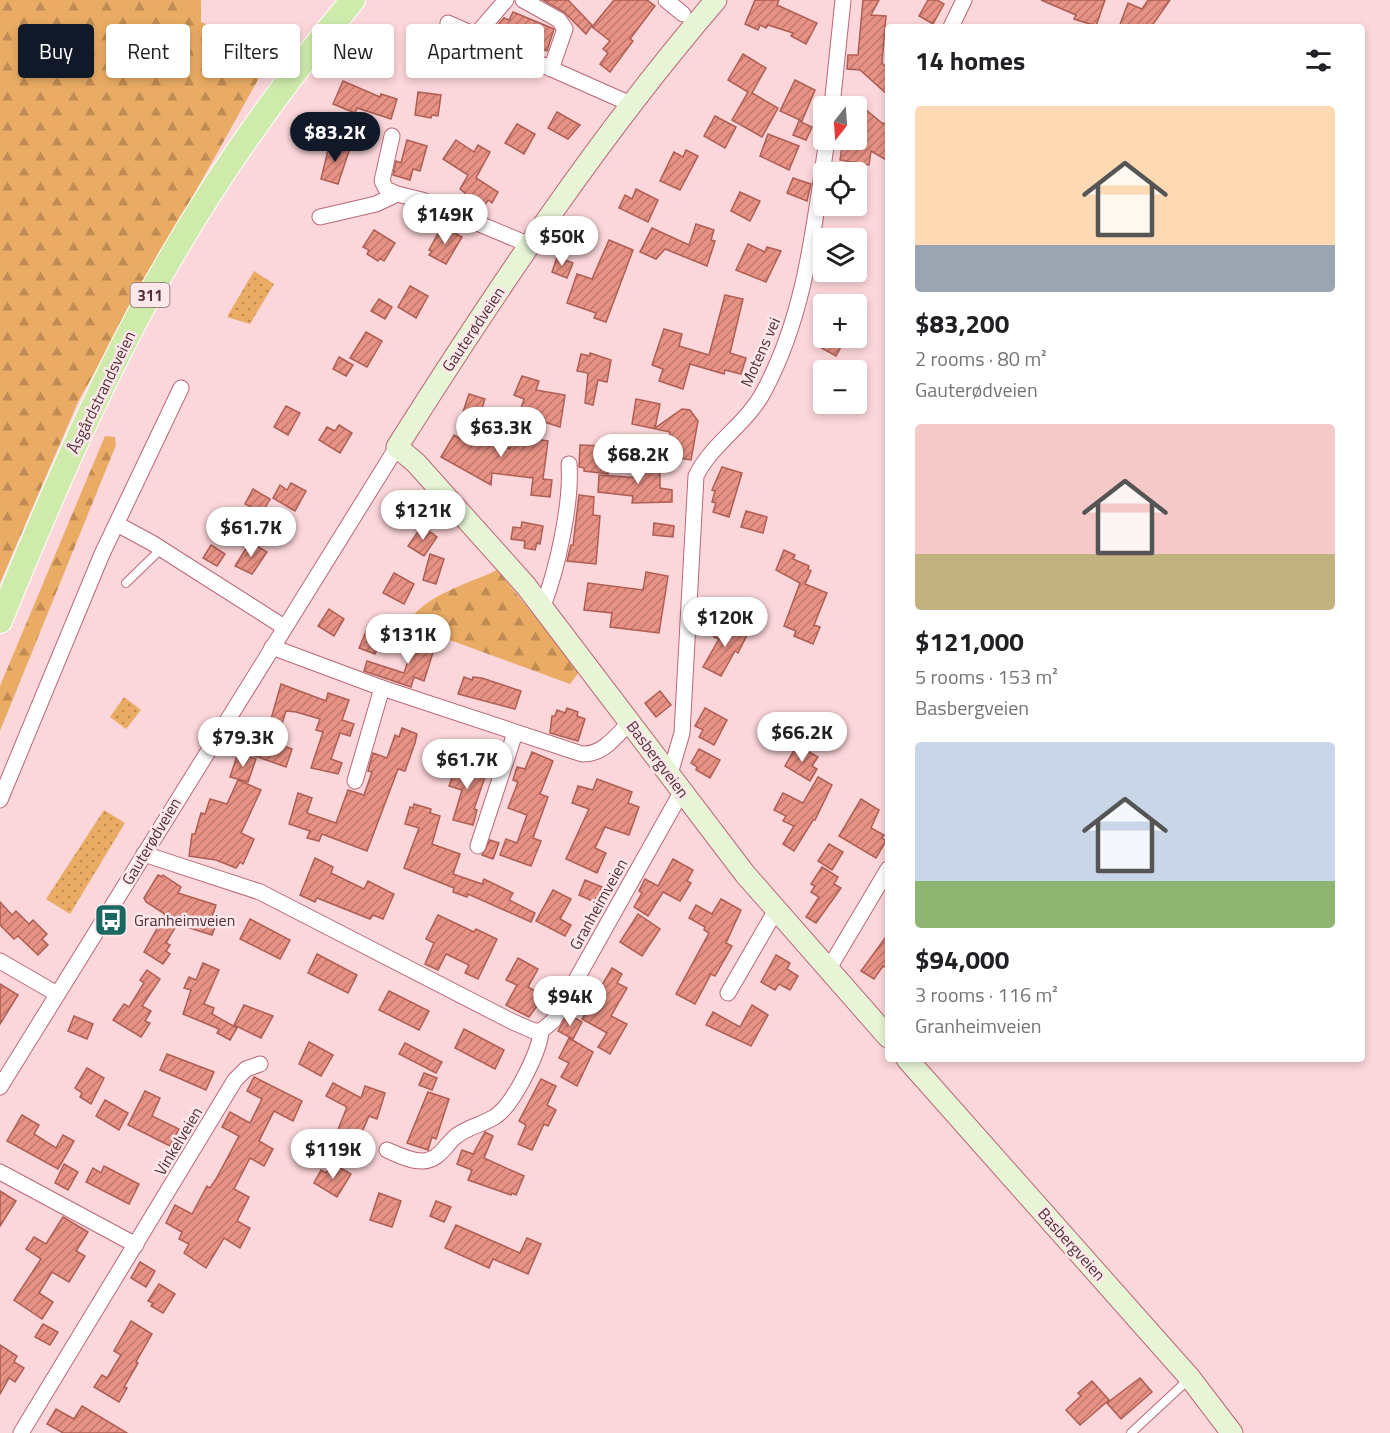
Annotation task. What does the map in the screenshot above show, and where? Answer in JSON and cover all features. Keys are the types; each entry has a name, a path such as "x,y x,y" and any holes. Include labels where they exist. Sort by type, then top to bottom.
{"main road":[{"name":"Åsgårdstrandsveien","path":"0,621 76,441 151,293 208,198 255,128 353,0"},
{"name":"Gauterødveien","path":"397,447 530,245 633,105 716,0"},
{"name":"Basbergveien","path":"397,447 416,463 543,606 682,791 776,910 885,1034"},
{"name":"Basbergveien","path":"910,1062 1190,1378 1232,1433"}],"street":[{"path":"485,24 506,0"},
{"path":"523,0 559,20 565,29 551,69"},
{"path":"666,0 682,14"},
{"path":"833,96 843,0"},
{"path":"952,24 964,0"},
{"path":"448,22 452,24"},
{"path":"544,66 633,105"},
{"path":"392,136 382,181 386,189 432,204 530,245"},
{"name":"Motens vei","path":"668,772 672,767 682,733 696,476 702,463 738,427 756,404 779,359 796,314 805,279 825,150"},
{"path":"320,218 376,204 397,194"},
{"path":"0,800 117,524 181,388"},
{"name":"Gauterødveien","path":"0,1087 397,447"},
{"path":"543,606 555,568 566,504 569,464"},
{"path":"117,524 285,627"},
{"path":"272,647 382,688 515,733 590,754 604,747 630,722"},
{"path":"355,781 382,688"},
{"path":"478,846 515,733"},
{"name":"Granheimveien","path":"387,1150 406,1158 423,1161 432,1159 466,1129 499,1114 533,1058 540,1043 541,1031 553,1022 682,791"},
{"path":"144,854 260,892 511,1021 534,1031 541,1031"},
{"path":"828,970 885,874"},
{"path":"728,993 776,910"},
{"path":"0,961 57,994"},
{"name":"Vinkelveien","path":"21,1433 236,1080 246,1069 260,1064"},
{"path":"0,1172 135,1245"}],"lane":[{"path":"126,583 161,549"},
{"path":"1131,1433 1190,1378"}],"green space":[{"path":"0,0 201,0 201,22 206,24 202,24 202,78 259,78 78,402 0,583"},
{"path":"254,271 274,284 250,324 227,317"},
{"path":"105,436 115,437 116,445 0,731 0,686"},
{"path":"497,570 580,671 570,684 406,624 415,613 447,591"},
{"path":"124,697 141,710 126,729 110,717"},
{"path":"104,810 125,823 70,914 46,899"}],"building":[{"path":"543,0 568,0 592,25 586,34 564,12"},
{"path":"614,0 647,0 655,6 630,39 633,41 610,72 600,64 608,53 603,49 610,41 592,27"},
{"path":"755,0 779,0 777,5 817,23 806,44 791,36 793,33 768,25 766,28 760,25 758,30 745,24"},
{"path":"863,0 879,0 871,15 886,16 882,63 885,66 885,92 860,70 847,69 848,55 858,55"},
{"path":"928,0 937,0 944,4 933,24 919,16"},
{"path":"1041,0 1105,0 1097,24 1074,19 1076,15"},
{"path":"1148,0 1170,0 1153,24 1120,24 1128,3 1142,9"},
{"path":"513,12 542,24 499,24 504,18 509,20"},
{"path":"544,25 554,29 547,51 544,50"},
{"path":"743,54 766,68 752,93 778,108 762,137 732,120 748,92 728,80"},
{"path":"795,80 815,90 802,121 780,111"},
{"path":"343,81 380,97 381,94 397,99 391,119 357,108 355,113 333,104"},
{"path":"418,92 441,95 438,116 432,115 431,118 415,115"},
{"path":"867,111 885,124 885,159 871,151 869,165 867,162 840,160 842,150 867,150"},
{"path":"557,112 580,125 568,139 548,128"},
{"path":"715,116 736,127 725,148 704,136"},
{"path":"799,121 812,127 806,140 793,135"},
{"path":"517,124 535,134 524,154 505,143"},
{"path":"768,134 799,146 789,170 760,156"},
{"path":"407,140 427,146 420,171 413,169 410,180 393,175 396,161 401,163"},
{"path":"456,140 474,152 478,145 490,152 476,178 498,192 492,203 488,200 482,209 463,197 465,193 460,189 468,175 443,159"},
{"path":"330,142 350,148 338,184 321,179"},
{"path":"686,150 698,156 680,190 660,181 674,152 683,157"},
{"path":"793,178 811,184 807,201 787,193"},
{"path":"636,189 658,200 648,222 619,208 625,195 632,199"},
{"path":"740,192 760,201 750,221 731,211"},
{"path":"696,224 714,230 711,240 715,241 707,266 665,249 656,259 640,252 652,228 689,245"},
{"path":"442,226 462,237 446,264 429,255 432,251 429,250"},
{"path":"374,230 395,243 384,261 380,258 378,261 367,254 369,250 363,247"},
{"path":"609,240 633,250 606,322 594,318 596,313 567,303 577,274 592,279"},
{"path":"748,244 765,252 767,247 781,251 766,282 736,270"},
{"path":"557,257 573,263 567,278 552,272"},
{"path":"410,286 428,296 416,318 398,307"},
{"path":"725,295 743,299 730,353 746,358 741,374 725,370 724,374 690,364 683,389 659,381 663,369 652,365 664,329 682,334 679,346 709,355"},
{"path":"379,299 392,307 385,319 371,311"},
{"path":"366,332 382,341 367,367 350,358"},
{"path":"821,348 840,348 836,356"},
{"path":"590,353 611,360 607,382 598,380 593,405 585,403 588,373 577,371 581,354 590,356"},
{"path":"339,357 353,365 346,376 333,369"},
{"path":"522,376 539,381 536,390 565,395 560,427 519,414 524,399 514,395"},
{"path":"469,394 485,399 479,417 463,412"},
{"path":"636,399 660,404 655,428 682,409 690,410 698,421 691,460 666,456 670,432 632,424"},
{"path":"286,406 300,413 288,435 274,427"},
{"path":"339,425 352,433 340,453 319,440 327,427 335,431"},
{"path":"471,425 510,449 512,436 548,441 543,479 552,480 550,497 531,495 533,478 492,473 491,485 441,457 454,435 462,440"},
{"path":"580,445 605,446 611,449 608,474 584,471 584,468 579,467"},
{"path":"641,462 660,462 660,488 672,490 672,502 632,503 633,496 598,492 599,475 641,478"},
{"path":"722,467 742,473 729,517 713,512 716,503 712,502 715,491 712,490"},
{"path":"291,483 306,491 295,511 273,498 280,485 287,490"},
{"path":"253,489 270,499 262,513 245,504"},
{"path":"579,495 594,497 593,515 600,516 596,564 567,561 571,545 573,545"},
{"path":"746,511 767,517 763,533 741,527"},
{"path":"522,522 543,526 540,544 537,543 535,550 524,548 525,541 511,539 513,527 521,528"},
{"path":"654,523 674,526 673,537 653,535"},
{"path":"422,526 437,537 424,556 408,546"},
{"path":"250,542 267,552 252,574 235,566"},
{"path":"211,545 225,554 217,566 203,558"},
{"path":"784,550 795,555 793,559 809,566 808,569 811,571 805,584 827,593 814,625 820,627 813,644 794,636 796,631 784,626 800,583 776,570"},
{"path":"430,554 444,559 436,584 423,580"},
{"path":"646,572 668,576 659,633 610,627 612,613 584,610 588,583 643,590"},
{"path":"394,573 414,584 404,604 383,593"},
{"path":"329,609 344,619 334,636 318,626"},
{"path":"723,621 748,633 738,653 735,651 721,676 703,667 719,639 714,637"},
{"path":"368,627 384,634 375,654 359,648"},
{"path":"416,637 436,643 424,681 414,677 411,687 364,671 367,661 404,673"},
{"path":"464,677 472,680 473,677 482,678 521,691 515,709 458,694"},
{"path":"281,684 326,701 328,693 349,700 342,720 354,724 350,736 340,733 331,759 342,763 338,774 311,768 323,732 316,730 320,719 296,712 286,711 276,743 292,749 286,767 252,755 257,741 262,743 265,740"},
{"path":"660,691 671,705 656,717 645,703"},
{"path":"567,708 578,712 577,716 585,719 578,741 550,733 552,716 555,716 557,710 565,713"},
{"path":"705,708 727,720 714,745 699,737 703,730 695,726"},
{"path":"402,728 417,734 415,743 405,771 398,769 367,851 322,834 319,841 307,838 310,831 289,824 298,793 312,798 307,813 336,823 348,790 364,795 372,772 368,771 373,753 387,758 395,735 399,737"},
{"path":"797,745 818,757 812,766 817,769 810,781 785,766"},
{"path":"699,749 720,760 710,778 696,770 697,767 691,763"},
{"path":"532,752 553,761 540,794 548,797 533,838 541,841 531,866 500,855 506,839 517,843 527,815 508,808 518,782 513,780 517,767 525,769"},
{"path":"238,753 256,759 248,782 230,777"},
{"path":"459,758 477,765 475,770 486,774 474,809 477,810 473,825 453,820 462,790 449,786"},
{"path":"818,777 832,785 815,820 794,851 783,844 794,826 783,821 786,816 774,810 783,793 803,803"},
{"path":"597,779 632,792 628,803 639,807 629,835 605,827 595,848 606,853 597,873 566,859 589,809 572,803 578,786 593,790"},
{"path":"238,780 261,790 241,833 254,839 243,864 240,862 236,868 216,860 189,856 192,834 195,834 201,813 205,814 210,799 227,804"},
{"path":"861,799 879,810 871,828 884,835 882,838 885,843 876,858 839,836"},
{"path":"414,804 431,809 430,813 440,816 432,844 460,854 453,874 482,884 484,879 513,893 509,900 535,913 531,922 468,894 467,897 453,892 454,888 404,868 419,828 405,824 410,807 413,808"},
{"path":"490,840 499,843 493,859 482,855"},
{"path":"829,844 843,852 832,870 818,861"},
{"path":"315,858 333,867 331,873 364,889 368,881 394,894 383,919 373,915 370,919 317,898 315,902 300,895"},
{"path":"673,859 693,870 687,881 691,883 680,901 663,892 648,916 634,907 642,893 639,891 645,879 658,886"},
{"path":"822,867 838,877 834,884 841,888 816,923 806,917 819,897 811,892 815,886 811,884"},
{"path":"158,875 162,877 163,875 181,887 178,893 216,905 211,920 217,922 212,935 177,924 166,943 170,945 166,951 170,954 163,964 144,952 165,914 146,902 144,898"},
{"path":"585,880 602,887 595,902 579,895"},
{"path":"553,890 571,899 560,919 571,925 565,936 536,921"},
{"path":"721,899 741,910 726,943 732,946 715,976 711,974 695,1004 676,994 709,933 704,930 705,927 689,918 696,905 712,914"},
{"path":"0,902 12,915 16,911 29,924 33,920 47,934 42,939 48,945 38,955 18,936 14,939 0,925"},
{"path":"638,914 660,929 642,956 620,942"},
{"path":"438,915 474,932 476,929 497,939 478,979 465,973 469,965 446,954 438,970 425,964 434,943 426,939"},
{"path":"250,919 290,940 280,959 240,939"},
{"path":"885,938 885,967 883,966 874,979 861,971"},
{"path":"317,954 357,975 348,993 308,973"},
{"path":"776,955 790,963 787,969 798,976 790,990 779,984 775,990 761,982"},
{"path":"518,958 538,969 528,987 544,996 529,1017 506,1005 517,985 506,980"},
{"path":"203,963 219,970 204,1004 214,1008 212,1014 237,1028 230,1040 217,1033 219,1029 183,1014 191,990 184,988 189,977 196,980"},
{"path":"612,968 622,974 617,983 627,988 611,1016 627,1024 610,1054 598,1047 607,1033 582,1019"},
{"path":"147,970 160,979 142,1006 151,1011 145,1021 150,1023 141,1037 113,1020 124,1004 129,1007 144,983 140,980"},
{"path":"0,984 18,995 0,1024"},
{"path":"389,991 429,1011 419,1030 379,1010"},
{"path":"244,1005 273,1016 261,1038 234,1025"},
{"path":"752,1005 768,1015 751,1046 706,1025 713,1012 740,1027"},
{"path":"568,1014 582,1022 573,1039 558,1031"},
{"path":"74,1016 93,1024 87,1039 68,1031"},
{"path":"464,1029 504,1050 495,1069 455,1048"},
{"path":"569,1038 593,1052 577,1086 561,1077 569,1063 559,1058"},
{"path":"309,1042 333,1055 321,1076 299,1064"},
{"path":"405,1043 442,1062 436,1073 399,1054"},
{"path":"167,1054 214,1072 206,1090 160,1070"},
{"path":"87,1068 104,1078 91,1104 80,1097 82,1093 75,1088"},
{"path":"424,1073 437,1078 432,1090 419,1085"},
{"path":"254,1077 302,1101 293,1121 274,1111 259,1141 273,1149 264,1166 250,1158 234,1189 249,1197 237,1221 250,1228 240,1248 224,1238 206,1268 184,1253 189,1244 179,1239 182,1232 166,1223 175,1205 192,1214 207,1186 210,1188 216,1179 239,1136 222,1127 230,1112 250,1123 262,1099 247,1091"},
{"path":"541,1079 556,1086 547,1105 556,1110 548,1126 544,1124 532,1150 518,1144 526,1125 519,1121"},
{"path":"333,1083 361,1098 365,1086 385,1093 377,1119 369,1116 356,1146 335,1137 347,1107 326,1096"},
{"path":"145,1091 160,1098 152,1116 179,1129 170,1146 128,1125"},
{"path":"428,1092 449,1099 436,1139 432,1137 428,1150 407,1143"},
{"path":"105,1100 128,1113 119,1130 96,1116"},
{"path":"22,1115 39,1125 34,1134 56,1148 63,1135 74,1141 58,1169 7,1141"},
{"path":"485,1132 493,1136 484,1158 524,1176 516,1195 468,1180 472,1170 457,1164 462,1150 473,1154"},
{"path":"332,1163 351,1174 337,1197 314,1183 321,1170 326,1173"},
{"path":"64,1164 78,1172 68,1190 55,1183"},
{"path":"104,1166 139,1184 129,1204 86,1182 93,1168 101,1173"},
{"path":"0,1191 16,1201 0,1226"},
{"path":"379,1193 401,1201 392,1227 370,1220"},
{"path":"436,1201 451,1207 444,1222 430,1216"},
{"path":"63,1217 88,1232 76,1251 85,1256 69,1282 52,1272 39,1293 53,1302 42,1319 14,1300 41,1259 26,1249 34,1237 46,1244"},
{"path":"456,1225 520,1253 527,1238 541,1244 528,1274 493,1259 489,1268 445,1248"},
{"path":"140,1262 155,1271 146,1287 131,1278"},
{"path":"159,1284 175,1294 163,1313 151,1306 153,1303 148,1301"},
{"path":"131,1321 152,1334 136,1362 138,1363 124,1387 127,1388 119,1402 94,1387 102,1375 107,1378 121,1355 114,1351"},
{"path":"43,1324 58,1332 50,1345 35,1337"},
{"path":"0,1345 17,1356 14,1362 24,1368 15,1382 9,1378 0,1394"},
{"path":"1140,1378 1152,1392 1121,1419 1107,1403"},
{"path":"1092,1381 1109,1400 1080,1425 1066,1410 1081,1396 1078,1393"},
{"path":"82,1406 127,1433 63,1433 47,1424 56,1409 74,1419"}],"place":[{"name":"Granheimveien","path":"111,920"}]}
